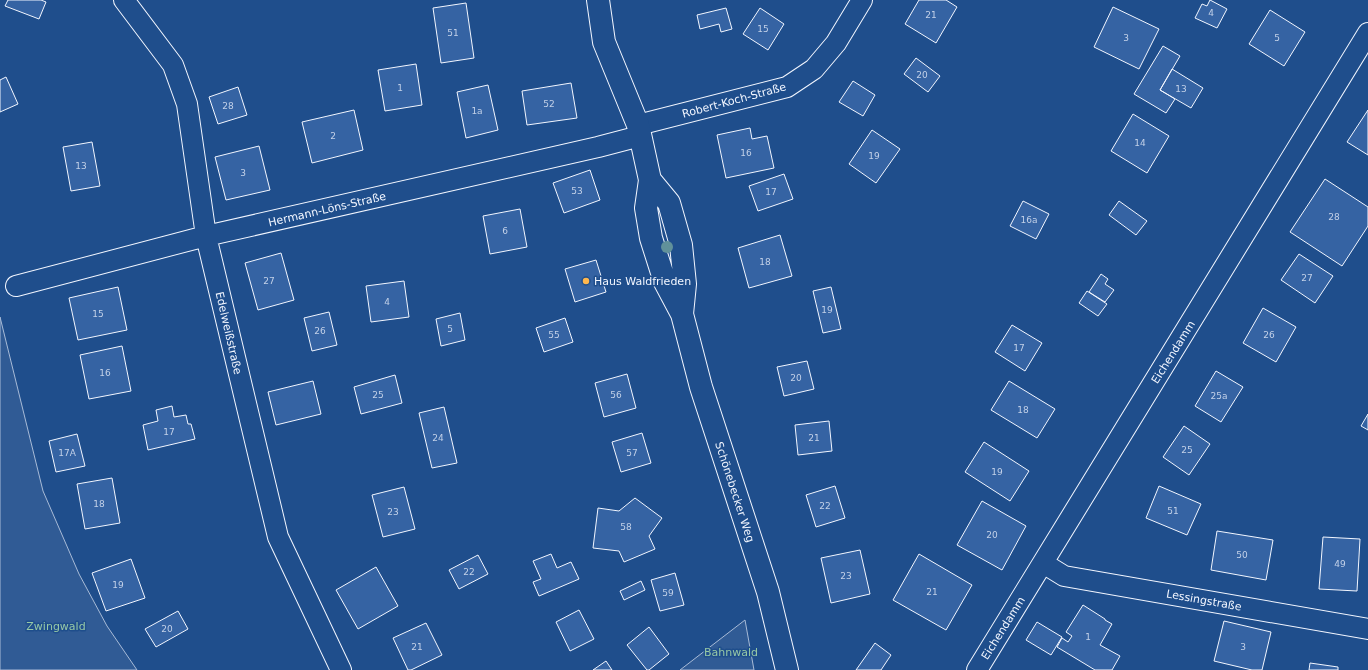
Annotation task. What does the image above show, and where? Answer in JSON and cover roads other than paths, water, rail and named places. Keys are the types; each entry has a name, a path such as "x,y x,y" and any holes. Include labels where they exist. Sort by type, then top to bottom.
{"street":[{"name":"Edelweißstraße","path":"124,0 174,65 186,104 206,236 278,537 341,670"},
{"name":"Schönebecker Weg","path":"598,0 604,42 639,131 650,180 669,203 681,245 685,284 682,314 701,387 768,592 787,670"},
{"name":"Robert-Koch-Straße","path":"639,131 787,87 814,69 836,43 862,0"},
{"name":"Eichendamm","path":"977,670 1368,33"},
{"name":"Hermann-Löns-Straße","path":"16,286 206,236 598,147 639,131"},
{"name":"Lessingstraße","path":"1043,564 1064,576 1368,629"}],"place":[{"name":"Haus Waldfrieden","path":"586,281"}],"park label":[{"name":"Zwingwald","path":"56,626"},
{"name":"Bahnwald","path":"731,652"}]}
